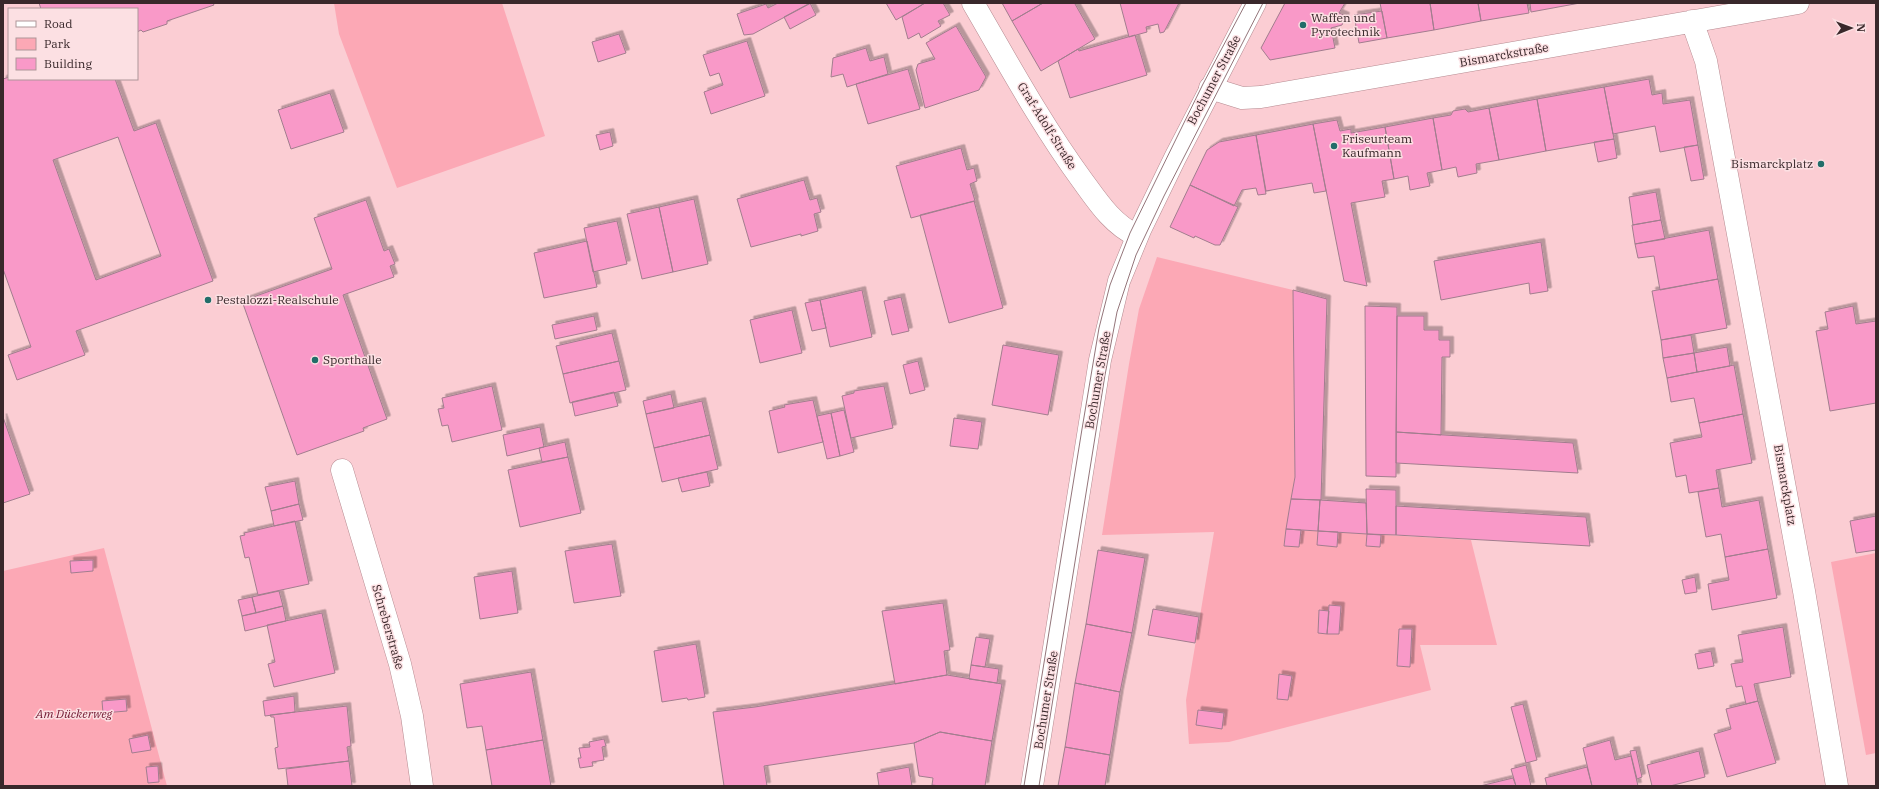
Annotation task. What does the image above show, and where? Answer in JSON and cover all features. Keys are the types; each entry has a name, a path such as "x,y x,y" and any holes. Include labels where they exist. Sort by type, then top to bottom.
{"street":[{"name":"Graf-Adolf-Straße","path":"973,3 1048,131 1073,168 1113,220 1137,236"},
{"name":"Bochumer Straße","path":"1032,786 1100,360 1119,281 1137,236 1210,88 1255,3"},
{"name":"Bismarckstraße","path":"1210,88 1242,98 1261,97 1798,3"},
{"name":"Bismarckplatz","path":"1692,21 1708,68 1804,591 1837,786"},
{"name":"Schreberstraße","path":"342,470 400,664 412,716 422,786"}],"green space":[{"path":"334,3 502,3 545,136 397,188 339,34"},
{"path":"1157,257 1293,290 1295,477 1284,545 1301,530 1471,540 1497,645 1420,645 1431,690 1229,742 1189,744 1186,700 1214,532 1102,535 1139,309"},
{"name":"Am Dückerweg","path":"104,548 167,786 3,786 3,571"},
{"path":"1876,553 1876,753 1866,755 1831,562"}],"building":[{"path":"39,3 213,3 214,5 167,21 167,24 143,32 141,30 138,32 138,8 41,8"},
{"path":"778,3 811,3 753,34 744,35 737,14 766,4 768,8"},
{"path":"810,3 816,15 790,29 784,17"},
{"path":"886,3 925,3 896,20"},
{"path":"925,3 943,3 950,15 938,21 941,26 921,38 919,33 908,39 902,17"},
{"path":"1002,3 1043,3 1012,21"},
{"path":"1043,3 1077,3 1075,4 1095,39 1041,71 1012,21"},
{"path":"1120,3 1179,3 1164,32 1160,33 1158,24 1146,27 1147,32 1129,37"},
{"path":"1285,3 1345,3 1339,13 1346,16 1342,25 1331,28 1335,48 1270,60 1261,48"},
{"path":"1380,3 1430,3 1434,30 1387,38"},
{"path":"1430,3 1478,3 1481,21 1434,30"},
{"path":"1478,3 1527,3 1529,13 1481,21"},
{"path":"1530,3 1580,3 1531,12"},
{"path":"1382,11 1387,38 1359,43 1354,15"},
{"path":"956,26 986,77 979,90 925,108 916,70 918,64 935,59 926,43"},
{"path":"619,34 626,53 598,62 592,42"},
{"path":"1135,35 1147,75 1070,98 1058,61 1078,49 1079,51"},
{"path":"747,41 765,96 711,114 704,92 723,85 719,73 710,76 703,55"},
{"path":"866,48 870,61 884,57 888,74 847,87 843,74 831,77 833,58"},
{"path":"908,69 920,109 868,124 856,84"},
{"path":"8,77 8,80 115,80 134,131 156,123 213,281 76,331 85,355 17,380 8,355 31,347 3,269 3,79","holes":["118,137 161,256 96,280 53,160"]},
{"path":"1649,79 1652,95 1662,93 1663,104 1690,100 1698,145 1660,152 1655,126 1613,134 1604,87"},
{"path":"1604,87 1614,139 1546,151 1537,99"},
{"path":"330,93 344,132 291,149 278,110"},
{"path":"1537,99 1546,151 1499,160 1489,108"},
{"path":"1489,108 1499,160 1476,164 1477,173 1458,177 1456,167 1442,170 1433,118 1451,115 1453,111 1465,109 1468,112"},
{"path":"1433,118 1442,170 1427,173 1430,186 1410,190 1408,176 1394,179 1385,127"},
{"path":"1337,120 1340,131 1351,129 1351,133 1385,127 1394,179 1382,181 1385,197 1351,203 1367,286 1344,281 1313,124"},
{"path":"1313,124 1326,191 1314,193 1312,183 1266,191 1256,135"},
{"path":"610,132 613,146 600,150 596,135"},
{"path":"1256,135 1266,194 1258,195 1256,188 1242,190 1234,206 1190,185 1207,150 1219,142"},
{"path":"1614,139 1617,158 1598,162 1594,142"},
{"path":"1698,145 1704,179 1691,181 1684,147"},
{"path":"961,148 967,170 974,168 977,181 970,184 975,201 911,218 896,166"},
{"path":"804,180 810,200 817,198 821,212 814,214 818,231 751,247 737,199"},
{"path":"1190,185 1238,207 1220,245 1215,245 1195,236 1194,238 1170,227"},
{"path":"1656,192 1661,220 1633,225 1629,197"},
{"path":"694,199 708,264 673,272 659,207"},
{"name":"Sporthalle","path":"366,200 384,251 389,249 395,264 390,266 394,277 343,295 387,419 363,428 364,431 297,455 242,301 332,269 314,218"},
{"path":"974,201 1003,308 949,323 920,215"},
{"path":"659,207 673,272 642,279 627,214"},
{"path":"1661,220 1665,239 1635,244 1632,225"},
{"path":"617,221 627,264 593,272 584,228"},
{"path":"1709,230 1718,279 1660,290 1654,256 1638,258 1635,244"},
{"path":"587,241 597,287 544,298 534,253"},
{"path":"1541,242 1548,291 1530,294 1529,283 1441,300 1434,261"},
{"path":"1718,279 1727,328 1661,340 1652,291"},
{"path":"862,290 872,337 830,347 820,300"},
{"path":"1293,290 1327,299 1321,500 1291,499 1295,477"},
{"path":"901,297 909,331 892,335 884,301"},
{"path":"820,300 826,328 812,331 805,303"},
{"path":"1365,306 1397,307 1396,477 1366,476"},
{"path":"1853,306 1856,324 1876,321 1876,403 1830,411 1816,331 1828,329 1825,312"},
{"path":"792,310 802,353 760,363 750,320"},
{"path":"594,316 597,330 555,339 552,325"},
{"path":"1397,316 1424,316 1424,330 1439,330 1439,340 1450,340 1450,357 1442,357 1441,435 1396,432"},
{"path":"612,333 619,361 563,374 556,346"},
{"path":"1691,335 1694,353 1663,358 1661,340"},
{"path":"1003,345 1059,355 1048,415 992,405"},
{"path":"1727,347 1730,366 1697,372 1694,353"},
{"path":"1694,353 1697,372 1667,378 1663,358"},
{"path":"619,361 626,390 570,403 563,374"},
{"path":"918,361 925,390 910,394 903,365"},
{"path":"1734,365 1743,414 1699,423 1694,398 1671,402 1667,378"},
{"path":"492,386 502,430 452,442 448,425 442,426 438,409 444,408 442,398"},
{"path":"884,386 893,428 851,438 842,396 854,393 854,391"},
{"path":"614,392 618,406 575,416 572,402"},
{"path":"671,394 674,408 646,414 643,401"},
{"path":"813,400 823,442 778,453 769,411 785,407 784,405"},
{"path":"702,401 710,435 654,448 646,414"},
{"path":"844,410 854,452 840,456 831,413"},
{"path":"831,413 840,456 827,459 817,416"},
{"path":"1743,414 1752,463 1716,470 1719,488 1689,493 1686,475 1676,477 1670,443 1702,437 1699,423"},
{"path":"3,417 30,494 3,503"},
{"path":"954,418 982,422 978,449 950,446"},
{"path":"540,427 544,447 507,456 503,435"},
{"path":"1396,432 1573,443 1578,473 1396,463"},
{"path":"710,435 718,469 662,482 654,448"},
{"path":"565,442 568,457 542,462 539,448"},
{"path":"568,457 581,513 520,527 508,470"},
{"path":"707,472 710,486 682,492 678,478"},
{"path":"295,481 299,504 271,511 265,487"},
{"path":"1719,488 1722,507 1759,500 1768,549 1725,557 1721,534 1706,537 1698,492"},
{"path":"1366,489 1396,490 1396,535 1367,534"},
{"path":"1291,499 1320,500 1318,531 1286,529"},
{"path":"1320,500 1366,503 1367,534 1318,531"},
{"path":"299,504 303,520 274,526 271,511"},
{"path":"1396,506 1586,517 1590,546 1396,535"},
{"path":"1876,516 1876,550 1856,553 1850,521"},
{"path":"295,521 309,584 258,595 249,557 245,558 240,536 245,535 244,533"},
{"path":"1286,529 1301,530 1299,547 1284,546"},
{"path":"1318,531 1338,532 1337,547 1317,545"},
{"path":"1367,534 1381,535 1380,547 1366,546"},
{"path":"612,544 621,596 574,603 565,551"},
{"path":"1768,549 1777,598 1712,610 1708,584 1729,580 1725,557"},
{"path":"1098,550 1145,558 1132,633 1086,624"},
{"path":"93,560 93,571 71,573 70,561"},
{"path":"512,571 518,613 480,619 474,577"},
{"path":"1695,577 1697,592 1685,594 1682,580"},
{"path":"279,591 283,606 256,613 252,597"},
{"path":"252,597 256,613 242,616 238,600"},
{"path":"943,603 950,650 944,651 947,675 895,684 882,611"},
{"path":"1329,605 1341,606 1339,634 1327,634"},
{"path":"283,606 286,621 245,631 242,616"},
{"path":"1153,609 1199,617 1195,643 1148,635"},
{"path":"1319,610 1329,611 1327,634 1318,633"},
{"path":"322,613 335,673 274,687 268,664 275,662 267,625"},
{"path":"1086,624 1132,633 1120,692 1075,683"},
{"path":"1783,627 1791,677 1754,684 1758,701 1746,704 1742,686 1736,687 1731,664 1743,662 1738,635"},
{"path":"1399,629 1412,629 1410,667 1397,666"},
{"path":"976,637 990,639 985,667 971,665"},
{"path":"696,644 705,697 662,702 654,651"},
{"path":"1711,651 1714,666 1698,669 1695,654"},
{"path":"971,665 999,669 997,683 969,679"},
{"path":"531,672 543,740 486,750 482,726 467,728 460,684"},
{"path":"1279,674 1292,676 1288,700 1277,699"},
{"path":"947,675 1002,684 992,741 940,732 914,743 764,766 767,786 724,786 713,712 755,707"},
{"path":"1075,683 1120,692 1110,755 1065,747"},
{"path":"294,696 295,712 265,716 263,701"},
{"path":"126,699 127,711 103,713 102,701"},
{"path":"1758,701 1776,763 1727,777 1714,734 1731,729 1726,709"},
{"path":"1523,704 1537,760 1526,763 1511,707"},
{"path":"347,706 351,746 347,747 349,761 278,769 275,748 278,747 274,717 271,717 270,715"},
{"path":"1198,710 1224,713 1222,729 1196,725"},
{"path":"940,732 992,741 985,786 932,785 933,778 919,776 914,743"},
{"path":"148,735 151,750 132,753 129,739"},
{"path":"604,739 606,746 602,747 604,760 592,762 593,766 580,768 578,758 581,758 579,748 590,747 589,742"},
{"path":"543,740 551,786 492,786 486,750"},
{"path":"1610,740 1615,760 1631,756 1638,786 1592,786 1583,748"},
{"path":"1065,747 1110,755 1105,786 1058,786"},
{"path":"1636,750 1642,777 1637,779 1630,751"},
{"path":"1699,751 1705,777 1670,786 1652,786 1647,765"},
{"path":"349,761 352,786 288,786 286,769"},
{"path":"1526,765 1531,786 1516,786 1511,769"},
{"path":"158,766 159,782 148,783 146,767"},
{"path":"909,767 912,786 879,786 877,773"},
{"path":"1587,767 1592,786 1547,786 1545,778"},
{"path":"1513,778 1516,786 1480,786"}],"tram line":[{"path":"1024,786 1099,328 1110,285 1130,233 1203,84 1246,3"},
{"path":"1039,786 1105,375 1117,312 1136,255 1164,196 1263,3"}],"place":[{"name":"Waffen und Pyrotechnik","path":"1303,25"},
{"name":"Friseurteam Kaufmann","path":"1334,146"},
{"name":"Bismarckplatz","path":"1821,164"},
{"name":"Pestalozzi-Realschule","path":"208,300"},
{"name":"Sporthalle","path":"315,360"}]}
